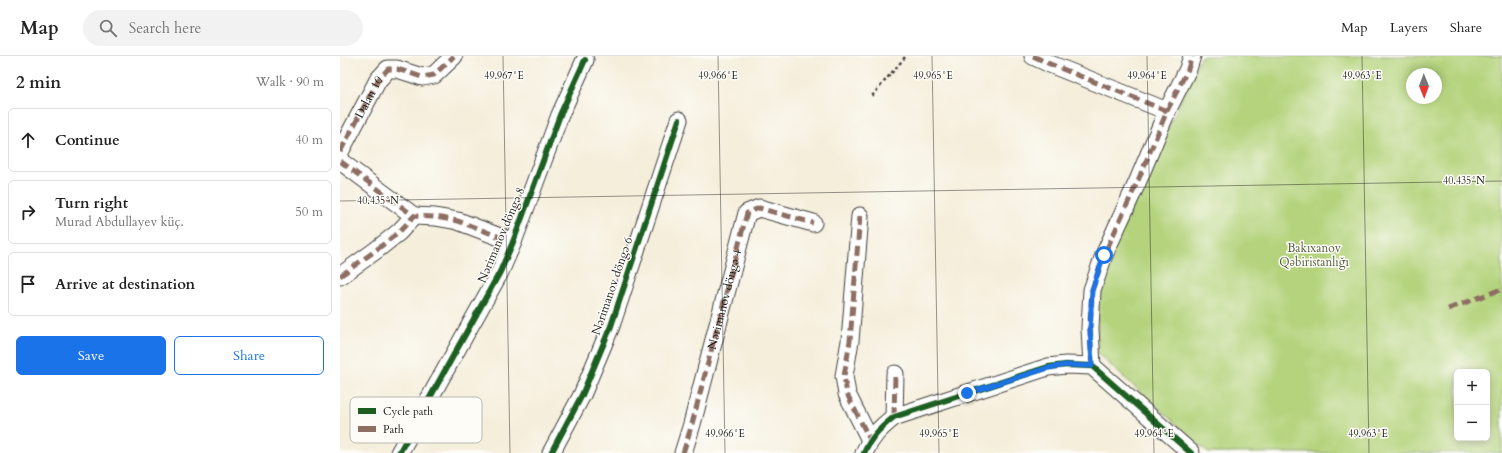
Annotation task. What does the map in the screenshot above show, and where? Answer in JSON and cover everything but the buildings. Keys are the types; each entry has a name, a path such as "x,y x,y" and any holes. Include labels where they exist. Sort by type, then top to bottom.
{"street":[{"name":"Dalan 10","path":"340,152 378,80 388,69 396,69 422,77 434,75 454,56"},
{"path":"1033,56 1167,111"},
{"path":"1092,366 1090,328 1092,290 1104,255 1137,183 1167,111 1188,69 1192,56"},
{"name":"Nərimanov döngə 8","path":"430,397 500,272 513,242 560,115 584,60"},
{"name":"Nərimanov döngə 6","path":"551,453 582,395 611,326 679,120"},
{"path":"340,160 414,216 458,220 513,242"},
{"name":"Nərimanov döngə 4","path":"683,453 692,424 747,213 759,208 813,223"},
{"path":"340,276 376,251 399,232 414,216"},
{"path":"860,216 850,341 844,376 847,394 867,446"},
{"path":"867,446 883,426 894,417 1048,368 1066,365 1092,366 1191,453"},
{"path":"894,417 895,374"},
{"name":"Nərimanov döngə 8","path":"399,453 405,443"}],"path":[{"path":"872,96 906,56"}],"green space":[{"name":"Bakıxanov Qəbiristanlığı","path":"1201,56 1502,56 1502,453 1208,453 1097,353 1098,283"}],"marked path":[{"path":"340,152 378,80 388,69 397,69 422,77 434,75 454,56"},
{"path":"1033,56 1167,111"},
{"path":"1092,366 1090,328 1092,290 1104,255 1137,183 1167,111 1188,69 1192,56"},
{"path":"340,161 414,216"},
{"path":"683,453 692,424 747,213 759,208 813,223"},
{"path":"340,276 399,232 414,216 435,217 458,221 513,242"},
{"path":"860,216 850,341 844,376 847,394 870,440"},
{"path":"1448,309 1502,289"},
{"path":"894,417 895,374"}],"cycle path":[{"path":"430,397 500,272 513,242 560,115 585,60"},
{"path":"551,453 582,395 611,326 679,120"},
{"path":"864,453 876,433 894,417 1048,367 1066,365 1092,366 1191,453"},
{"path":"399,453 405,443"}],"route":[{"path":"967,393 1048,368 1066,365 1092,366 1090,328 1092,290 1104,255"}]}
